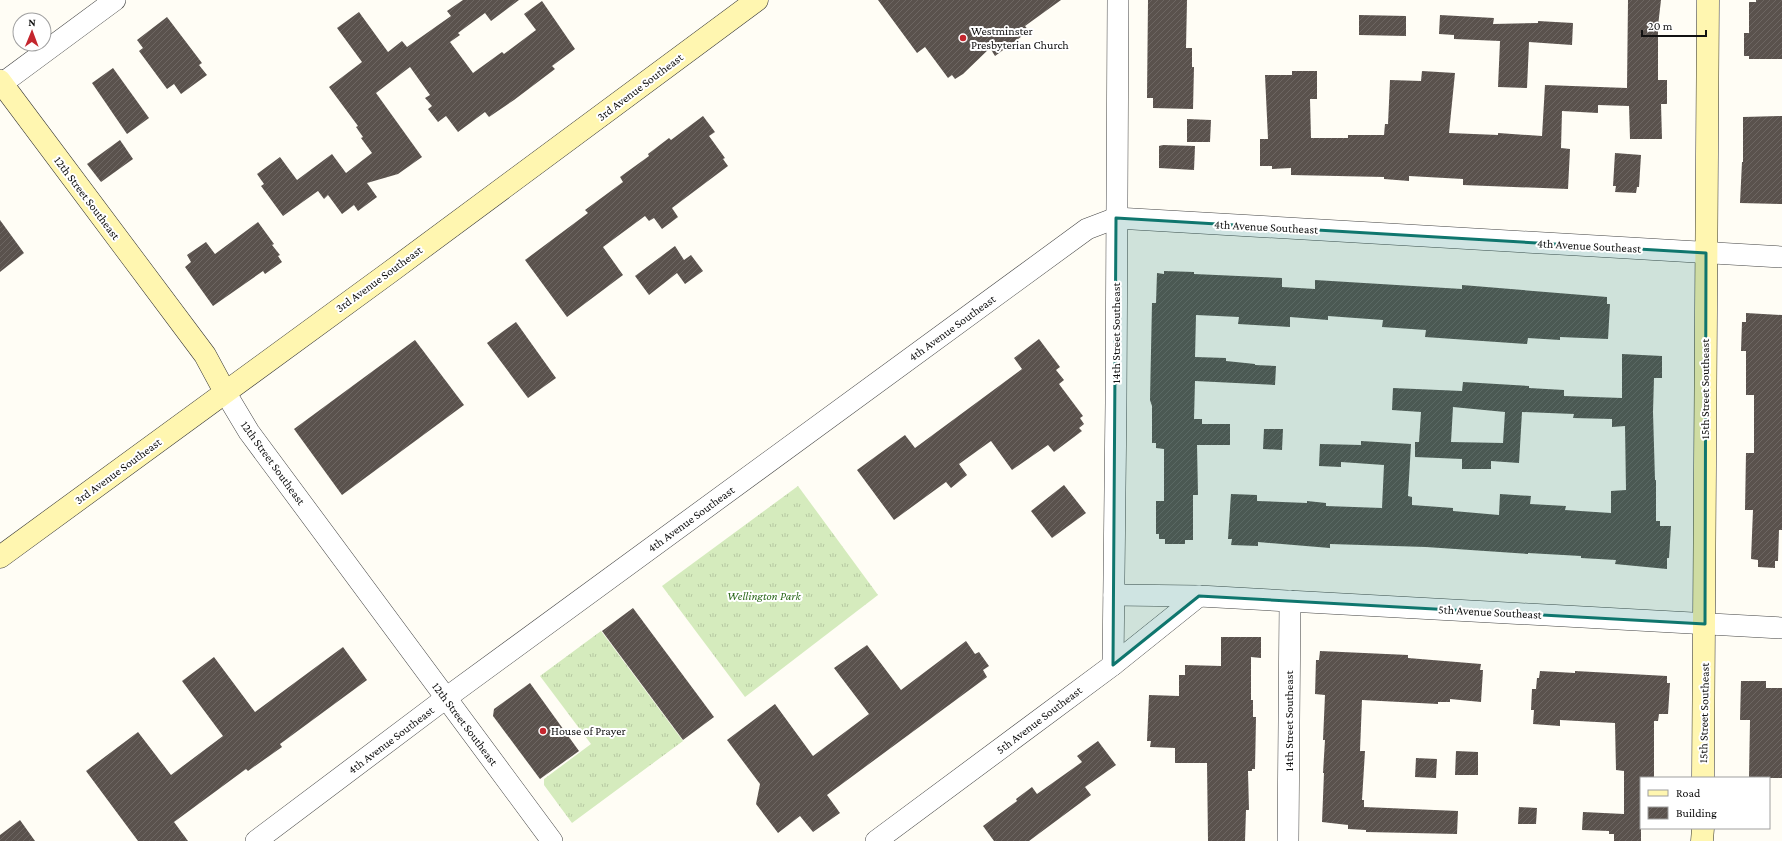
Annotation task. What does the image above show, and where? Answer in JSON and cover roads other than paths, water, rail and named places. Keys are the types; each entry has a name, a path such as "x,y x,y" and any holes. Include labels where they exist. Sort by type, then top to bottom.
{"main road":[{"name":"3rd Avenue Southeast","path":"0,557 757,0"},
{"name":"15th Street Southeast","path":"1703,777 1708,0"},
{"name":"12th Street Southeast","path":"1,83 205,356 225,392"},
{"path":"1702,829 1702,841"}],"street":[{"path":"1,83 115,0"},
{"name":"14th Street Southeast","path":"1113,665 1118,0"},
{"name":"4th Avenue Southeast","path":"256,841 446,698 1087,229 1116,218 1782,257"},
{"name":"12th Street Southeast","path":"225,392 249,432 552,841"},
{"name":"5th Avenue Southeast","path":"1114,595 1199,596 1782,628"},
{"name":"5th Avenue Southeast","path":"876,841 1113,665 1199,596"},
{"name":"14th Street Southeast","path":"1288,841 1290,601"}],"place":[{"name":"Westminster Presbyterian Church","path":"963,38"},
{"name":"House of Prayer","path":"543,731"}],"park label":[{"name":"Wellington Park","path":"764,596"}]}
